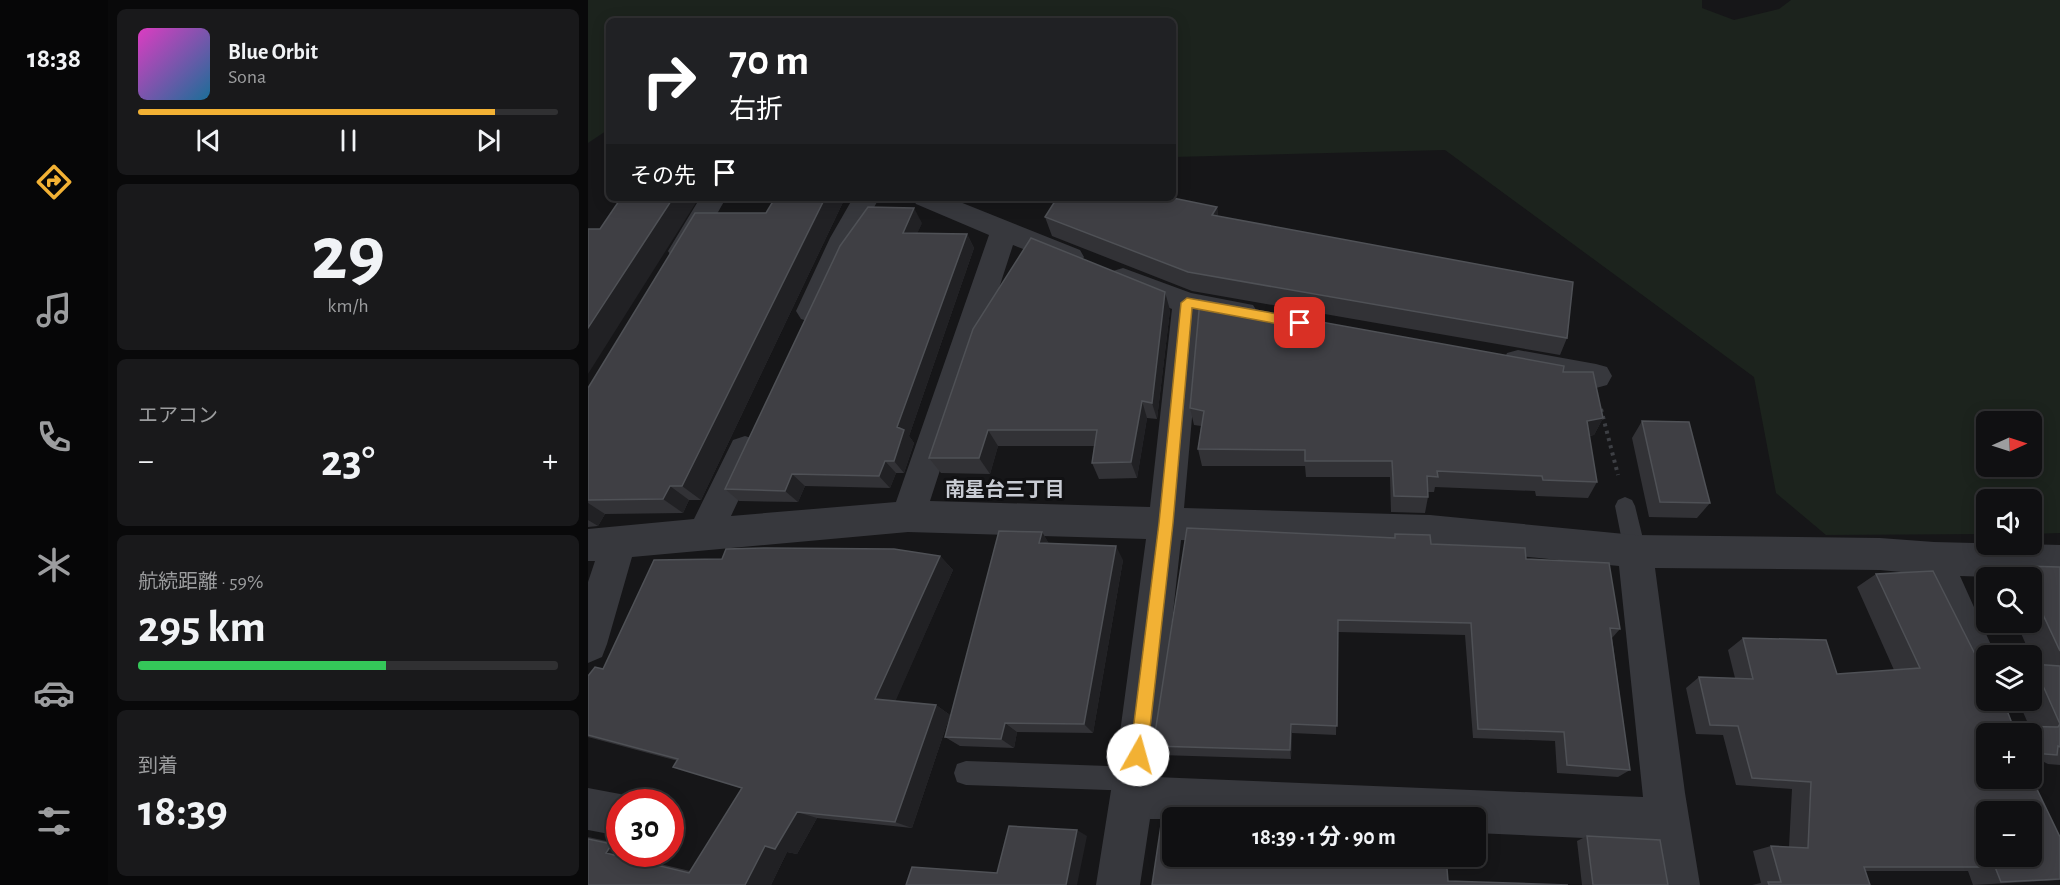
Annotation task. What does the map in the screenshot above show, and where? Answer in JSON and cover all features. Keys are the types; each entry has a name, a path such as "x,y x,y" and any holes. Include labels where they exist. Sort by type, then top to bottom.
{"street":[{"path":"668,275 711,201"},
{"path":"797,340 844,237 864,201"},
{"path":"932,201 1187,303 1269,317"},
{"path":"908,516 1004,231"},
{"path":"1119,885 1134,788 1166,523 1187,303"},
{"path":"1491,357 1597,385"},
{"path":"704,535 758,422"},
{"path":"588,644 603,544 908,516 1430,531 1635,552 1880,554 1934,559 2060,562"},
{"path":"1635,552 1678,885"},
{"path":"1934,559 1976,655"},
{"path":"1134,788 1668,820"},
{"path":"588,809 606,812"}],"lane":[{"path":"1625,506 1635,552"},
{"path":"966,773 1134,788"}],"path":[{"path":"1597,385 1625,506"}],"shaded area":[{"path":"588,0 1702,0 1702,8 1734,20 1779,9 1791,0 2060,0 2060,533 2042,534 2042,489 1976,489 1976,534 1826,535 1776,493 1754,377 1445,150 1176,157 1176,18 606,18 606,131 588,143"}],"building":[{"path":"1176,199 1217,207 1212,215 1573,282 1567,338 1188,272 1045,217 1055,201 1176,201"},
{"path":"619,201 671,201 588,328 588,229 600,229"},
{"path":"773,201 824,201 682,486 670,486 663,499 588,500 588,388 695,213 766,213"},
{"path":"868,207 914,208 903,233 967,234 897,427 904,430 894,461 885,461 879,476 792,474 785,491 725,489 840,246"},
{"path":"1031,238 1165,292 1152,403 1142,401 1131,462 1092,463 1097,430 988,430 979,458 929,458 973,329"},
{"path":"1200,300 1564,366 1563,372 1593,372 1603,418 1587,421 1597,482 1543,480 1542,476 1437,471 1438,477 1427,476 1428,497 1394,496 1392,461 1305,461 1305,450 1198,449 1204,411 1190,408"},
{"path":"1642,421 1689,422 1710,503 1660,502"},
{"path":"1187,528 1395,538 1395,534 1430,535 1431,544 1525,548 1526,559 1609,563 1620,629 1610,628 1630,770 1567,765 1564,732 1478,729 1471,623 1338,620 1337,726 1291,724 1290,750 1153,746"},
{"path":"999,531 1042,532 1039,543 1116,546 1084,724 1005,723 1001,739 945,737"},
{"path":"726,549 894,549 940,556 875,699 936,705 895,822 797,812 775,849 765,846 745,885 588,885 588,839 606,843 606,867 664,867 689,873 742,788 673,767 678,759 588,735 588,676 595,667 603,669 654,560 722,559"},
{"path":"2020,566 2060,567 2060,651 2042,613 2042,567"},
{"path":"1933,571 1976,656 1976,711 2007,711 2012,723 1976,723 1976,789 2037,789 2060,837 2060,879 2001,882 1995,867 2042,867 2042,801 1976,801 1976,867 1864,867 1870,885 1769,885 1768,882 1781,882 1771,846 1808,848 1811,782 1752,778 1738,726 1710,725 1699,677 1753,679 1743,638 1826,640 1837,674 1920,668 1876,574"},
{"path":"2042,665 2060,666 2060,724 2042,688"},
{"path":"2060,724 2060,747 2058,746 2057,755 2042,754 2042,727 2058,727"},
{"path":"1161,825 1162,867 1447,867 1448,881 1568,885 1152,885"},
{"path":"1009,826 1077,830 1066,885 906,885 912,867 997,873"},
{"path":"1587,836 1660,840 1668,885 1593,885"}],"district":[{"name":"南星台三丁目","path":"1005,490"}],"route":[{"path":"1138,755 1166,523 1187,303 1300,323"}]}
